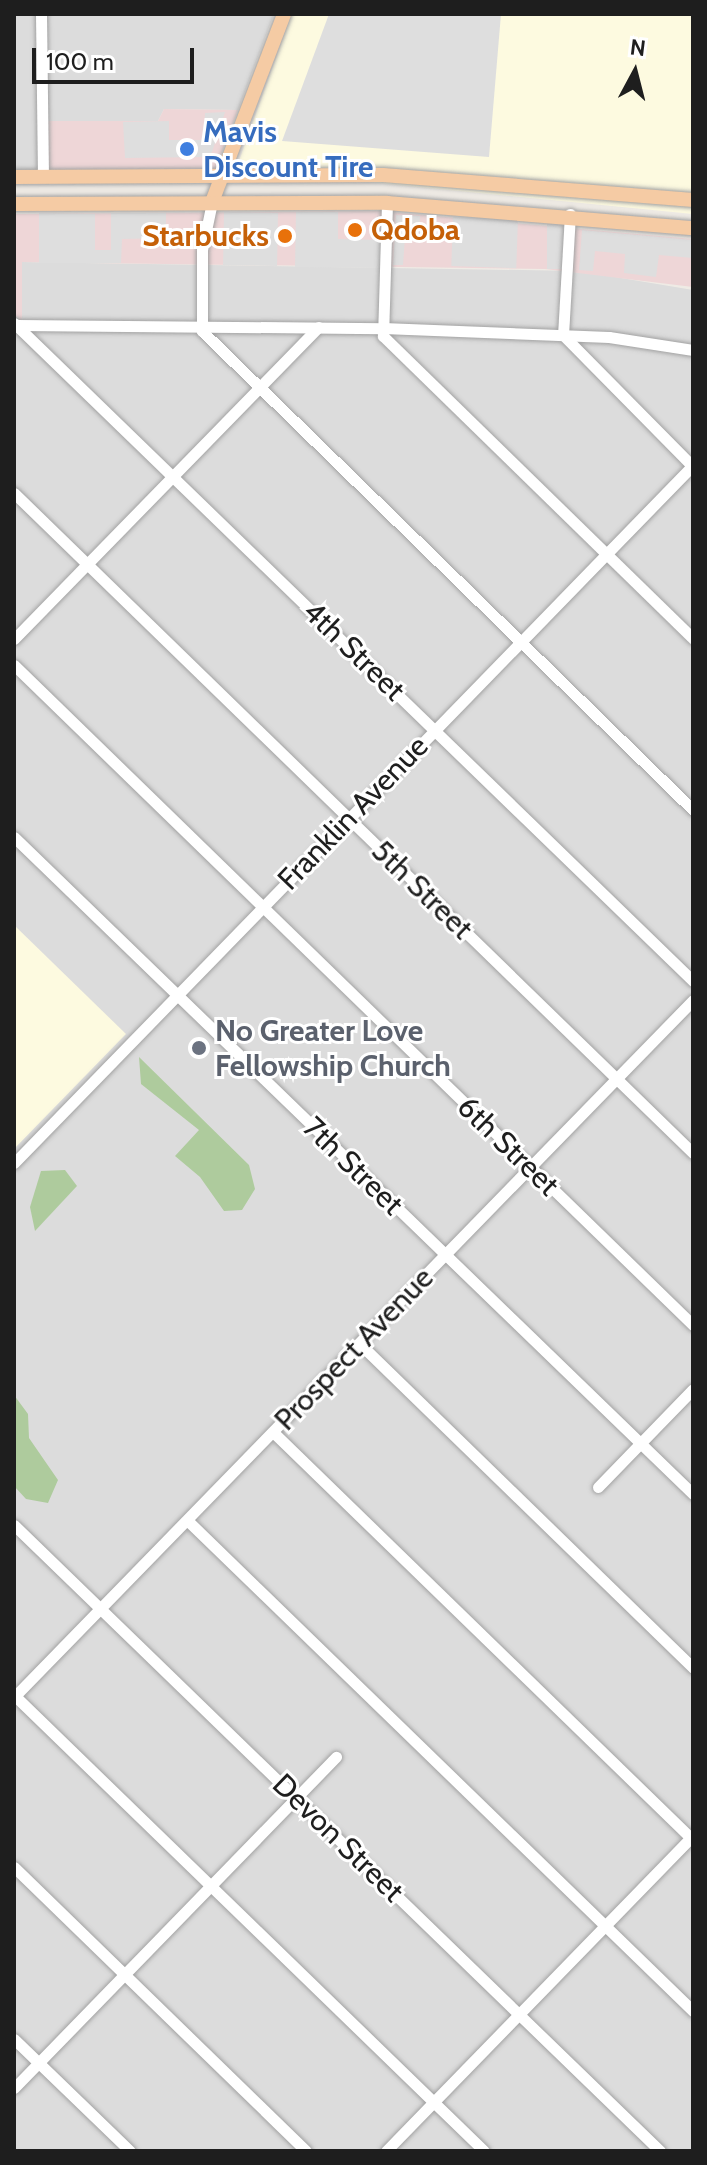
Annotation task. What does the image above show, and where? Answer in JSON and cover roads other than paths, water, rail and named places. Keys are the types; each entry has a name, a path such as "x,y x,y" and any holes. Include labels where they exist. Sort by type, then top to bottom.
{"main road":[{"path":"212,202 284,14"},
{"path":"14,177 223,173 436,177 693,200"},
{"path":"14,204 387,203 570,214 693,228"}],"street":[{"path":"41,14 43,176"},
{"path":"212,202 202,250 202,331 693,810"},
{"path":"387,203 383,336 693,638"},
{"path":"570,214 563,335 693,466"},
{"path":"15,324 383,328 563,335 693,350"},
{"name":"4th Street","path":"15,324 693,981"},
{"path":"14,639 318,327"},
{"name":"Franklin Avenue","path":"14,1163 693,466"},
{"name":"5th Street","path":"14,493 693,1153"},
{"name":"6th Street","path":"14,665 693,1325"},
{"name":"7th Street","path":"14,837 693,1494"},
{"name":"Prospect Avenue","path":"15,1696 693,1000"},
{"path":"360,1344 693,1668"},
{"path":"598,1487 693,1389"},
{"path":"274,1433 692,1837 386,2151"},
{"path":"188,1521 693,2011"},
{"name":"Devon Street","path":"14,1525 660,2151"},
{"path":"15,1696 484,2151"},
{"path":"14,2088 336,1757"},
{"path":"14,1867 306,2151"},
{"path":"14,2039 130,2151"}],"place":[{"name":"Mavis Discount Tire","path":"187,149"},
{"name":"Qdoba","path":"355,230"},
{"name":"Starbucks","path":"285,236"},
{"name":"No Greater Love Fellowship Church","path":"199,1048"}]}
